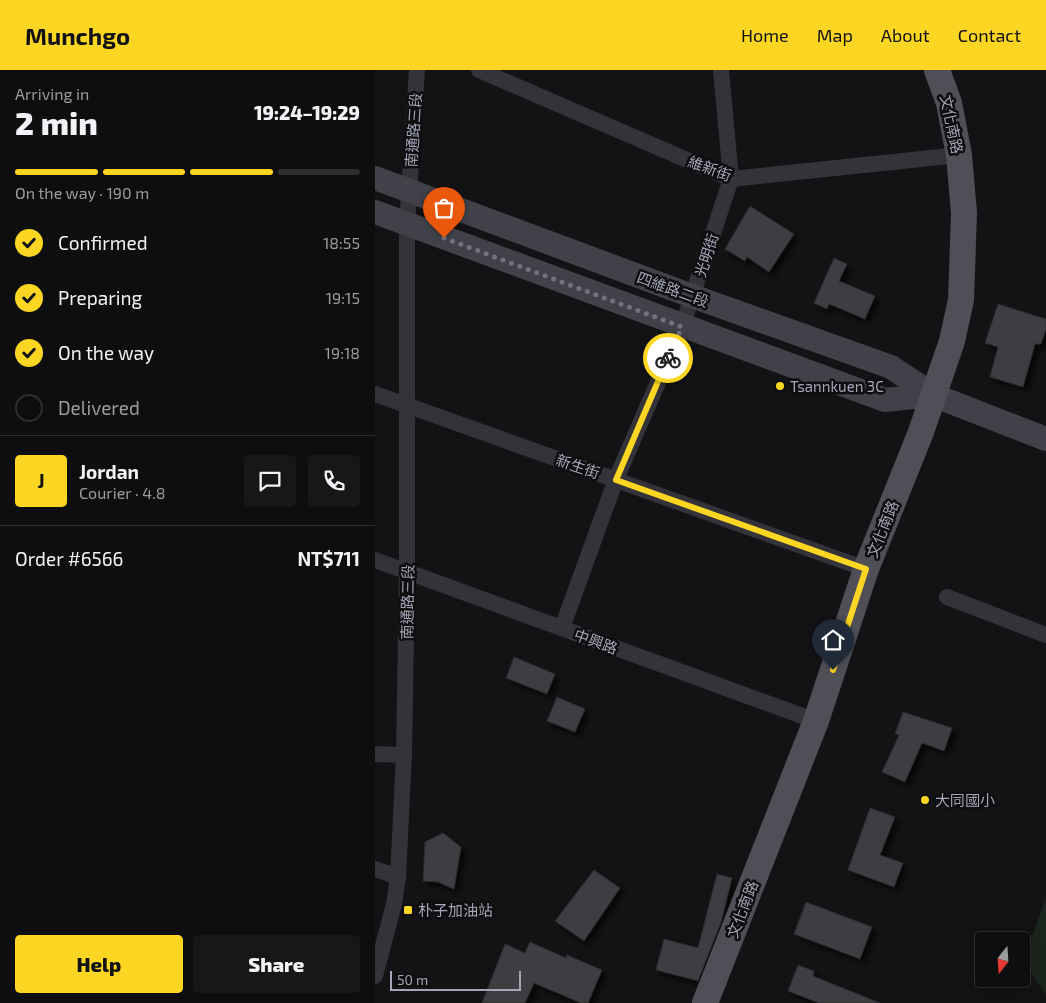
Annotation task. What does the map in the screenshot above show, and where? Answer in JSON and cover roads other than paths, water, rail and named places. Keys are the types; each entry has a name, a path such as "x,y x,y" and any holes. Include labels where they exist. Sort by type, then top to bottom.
{"main road":[{"name":"文化南路","path":"705,1003 816,721 866,569 952,341 961,300 964,213 959,156 949,103 937,70"}],"street":[{"name":"南通路三段","path":"375,976 394,904 398,877 407,573 407,224 417,70"},
{"name":"維新街","path":"479,70 731,179 959,156"},
{"name":"光明街","path":"562,628 616,480 682,327 731,179 721,70"},
{"name":"四維路二段","path":"375,178 692,296 891,367 933,395 1046,438"},
{"name":"四維路二段","path":"375,212 682,327 885,400 933,395"},
{"name":"新生街","path":"375,394 866,569"},
{"name":"中興路","path":"375,560 816,721"},
{"path":"947,597 1046,635"},
{"path":"375,754 403,755"},
{"path":"375,869 398,877"}],"place":[{"name":"Tsannkuen 3C","path":"780,386"},
{"name":"大同國小","path":"925,800"},
{"name":"朴子加油站","path":"408,910"}]}
